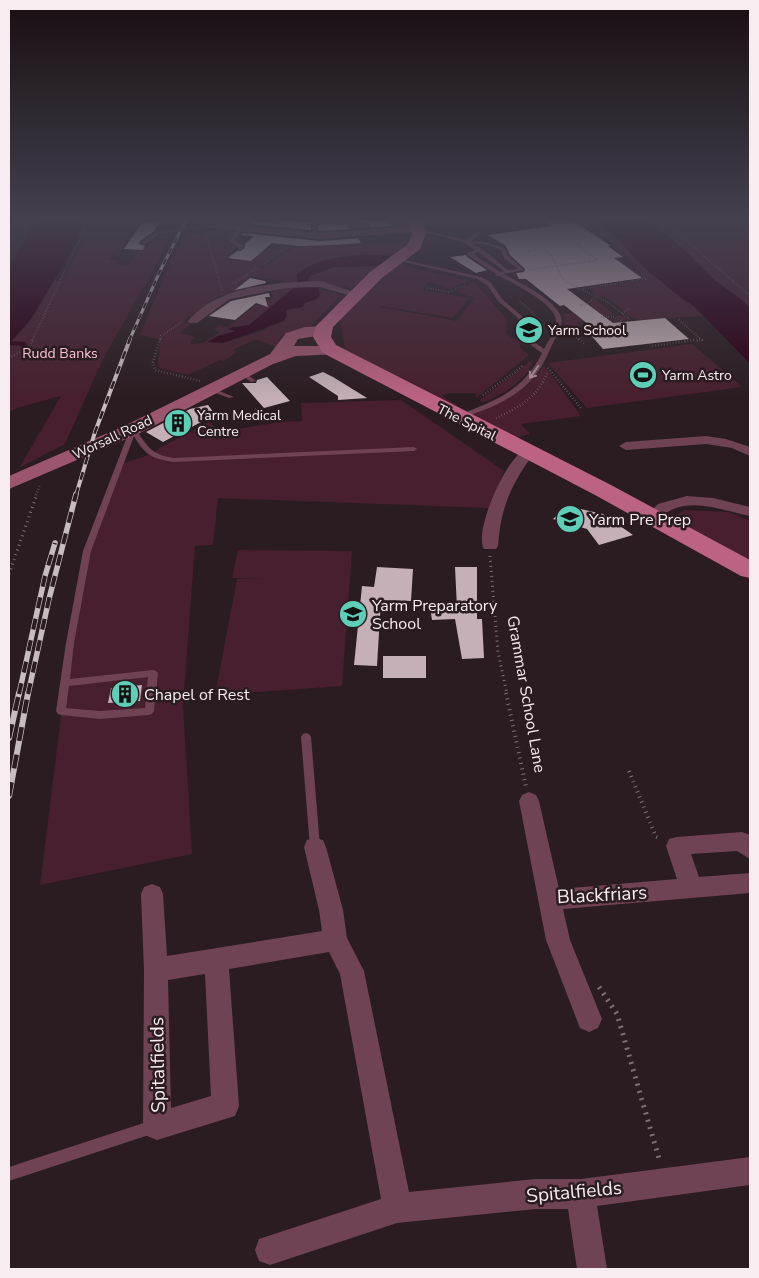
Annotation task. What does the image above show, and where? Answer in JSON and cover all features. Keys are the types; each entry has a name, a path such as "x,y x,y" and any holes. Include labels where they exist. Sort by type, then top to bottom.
{"main road":[{"path":"332,351 324,341 323,331 327,322 373,280"},
{"name":"Worsall Road","path":"9,484 133,429 210,389 248,377 267,360 285,348 292,336 305,332 323,331"},
{"name":"Worsall Road","path":"267,360 295,351 332,351"},
{"name":"The Spital","path":"332,351 527,453 654,515 750,570"}],"street":[{"path":"193,321 227,297 296,284 325,285 334,290 355,294"},
{"path":"626,446 652,449 691,440 723,441 739,445 750,452"},
{"path":"490,546 491,522 498,497 510,475 527,453"},
{"path":"654,515 661,506 690,501 717,503 750,512"},
{"name":"Blackfriars","path":"529,801 549,900 750,883"},
{"path":"692,888 678,846 742,841 750,849"},
{"path":"315,847 331,910 335,940 352,971 397,1208"},
{"name":"Spitalfields","path":"152,894 156,970 158,1126 224,1106 216,961"},
{"path":"549,900 558,940 589,1019"},
{"path":"156,970 335,940"},
{"name":"Spitalfields","path":"270,1250 397,1208 536,1194 581,1194 665,1181 750,1171"},
{"path":"581,1194 592,1269"}],"lane":[{"path":"483,280 491,286 500,300 521,318 520,335 545,353"},
{"path":"455,415 500,400 515,390 532,375 558,330 557,314 514,280"},
{"path":"210,389 231,397"},
{"path":"133,429 146,450 157,458 174,460 414,448"},
{"path":"65,683 153,673 149,711 100,715 61,711 70,643 87,551 133,429"},
{"path":"306,738 315,847"},
{"path":"9,1174 158,1126"}],"path":[{"path":"9,358 29,347 61,280"},
{"path":"219,280 222,292"},
{"path":"426,288 449,292 480,280"},
{"path":"563,280 606,301 628,318 627,323 615,325"},
{"path":"583,289 641,280"},
{"path":"731,280 750,296"},
{"path":"580,305 587,304 595,297"},
{"path":"622,313 629,309"},
{"path":"601,316 614,317 623,324"},
{"path":"652,346 702,340 679,320"},
{"path":"561,335 585,332"},
{"path":"573,334 585,345"},
{"path":"455,415 475,405 477,399 528,362"},
{"path":"545,364 581,408"},
{"path":"255,410 260,408"},
{"path":"9,574 46,467"},
{"name":"Grammar School Lane","path":"490,546 498,652 529,801"},
{"path":"629,771 656,837 678,846"},
{"path":"596,983 617,1014 665,1181"}],"green space":[{"name":"Rudd Banks","path":"147,280 102,361 65,444 19,468 61,396 20,407 9,412 9,344 31,319 54,281"},
{"path":"163,280 247,280 239,286 263,287 216,297 183,322 190,325 179,333 196,337 191,341 191,344 203,343 220,332 215,330 218,325 228,327 256,305 262,306 274,296 271,293 282,287 295,288 249,325 230,328 237,331 218,336 208,342 226,342 263,331 286,313 286,310 300,308 306,302 315,300 321,290 343,295 311,326 282,335 276,347 255,339 233,350 237,352 224,361 220,360 188,375 159,368 161,340 140,335"},
{"path":"275,280 297,280 297,283"},
{"path":"308,280 362,280 352,288 345,286 342,289 334,287 336,285 309,283"},
{"path":"381,280 463,280 469,281 451,289 429,282 422,290 469,298 453,318 381,306 386,300 380,307 457,321 474,298 455,291 474,282 507,319 506,334 521,343 519,347 529,355 476,398 475,393 450,393 442,396 462,409 460,410 345,350 340,320"},
{"path":"646,280 660,280 695,307 703,316 644,320 630,317 610,299 596,295 591,289"},
{"path":"714,280 750,280 750,308 741,299"},
{"path":"595,299 616,316 623,315 627,318 623,322 614,315 606,317 589,305"},
{"path":"573,313 583,320 612,318 619,322 615,323 611,319 577,322 580,326 564,326 563,314"},
{"name":"Yarm Astro","path":"692,344 742,387 587,408 548,363"},
{"path":"533,359 531,367 520,380 505,392 482,403 480,400"},
{"path":"544,365 581,416 521,424 530,434 510,439 469,416 501,402 520,391 529,384"},
{"path":"401,400 504,471 489,508 218,498 213,545 195,546 183,705 192,854 40,885 70,643 87,551 121,464 152,454 161,447 210,422 219,432 280,422 302,421 301,403"},
{"path":"684,510 728,512 750,521 750,562 671,519"},
{"path":"238,550 352,551 342,686 215,695 237,579 266,579 232,578"}],"shaded area":[{"path":"9,280 54,280 31,319 9,344"},
{"path":"297,280 308,280 310,285 318,288 320,296 315,300 305,303 303,307 286,310 287,316 284,321 223,343 208,342 218,336 236,331 228,329 230,328 249,325 297,285"},
{"path":"659,280 714,280 741,299 750,308 750,364 695,307"}],"building":[{"path":"248,280 258,280 266,283 235,290"},
{"path":"527,280 631,280 567,289 613,323 665,318 689,339 603,349 589,333 598,332 564,305 560,306"},
{"path":"269,293 270,297 265,297 268,307 256,303 235,320 209,316 231,301"},
{"path":"323,372 367,398 338,400 338,396 309,377"},
{"path":"267,377 290,401 264,408 242,383 256,383 257,380"},
{"name":"Yarm Medical Centre","path":"208,405 217,417 205,420 163,442 146,432 190,409"},
{"path":"567,506 603,514 633,535 599,545 587,529 553,519"},
{"path":"377,567 413,569 411,601 381,600 377,666 354,665 362,586 374,587"},
{"path":"455,567 477,567 477,619 482,619 484,658 462,659 455,619 432,620 430,607 457,608"},
{"path":"383,656 426,656 426,678 383,678"},
{"name":"Chapel of Rest","path":"142,685 140,701 108,703 111,688"}],"waterway":[{"path":"9,343 24,344"}],"railway":[{"path":"129,341 156,280"},
{"path":"76,495 95,432 130,339"},
{"path":"28,694 49,599 76,494"},
{"path":"19,694 45,576 55,543"},
{"path":"9,738 19,693"},
{"path":"9,796 28,693"}],"place":[{"name":"Yarm School","path":"529,330"},
{"name":"Yarm Astro","path":"643,375"},
{"name":"Yarm Medical Centre","path":"178,423"},
{"name":"Yarm Pre Prep","path":"570,519"},
{"name":"Yarm Preparatory School","path":"353,614"},
{"name":"Chapel of Rest","path":"125,694"}]}
